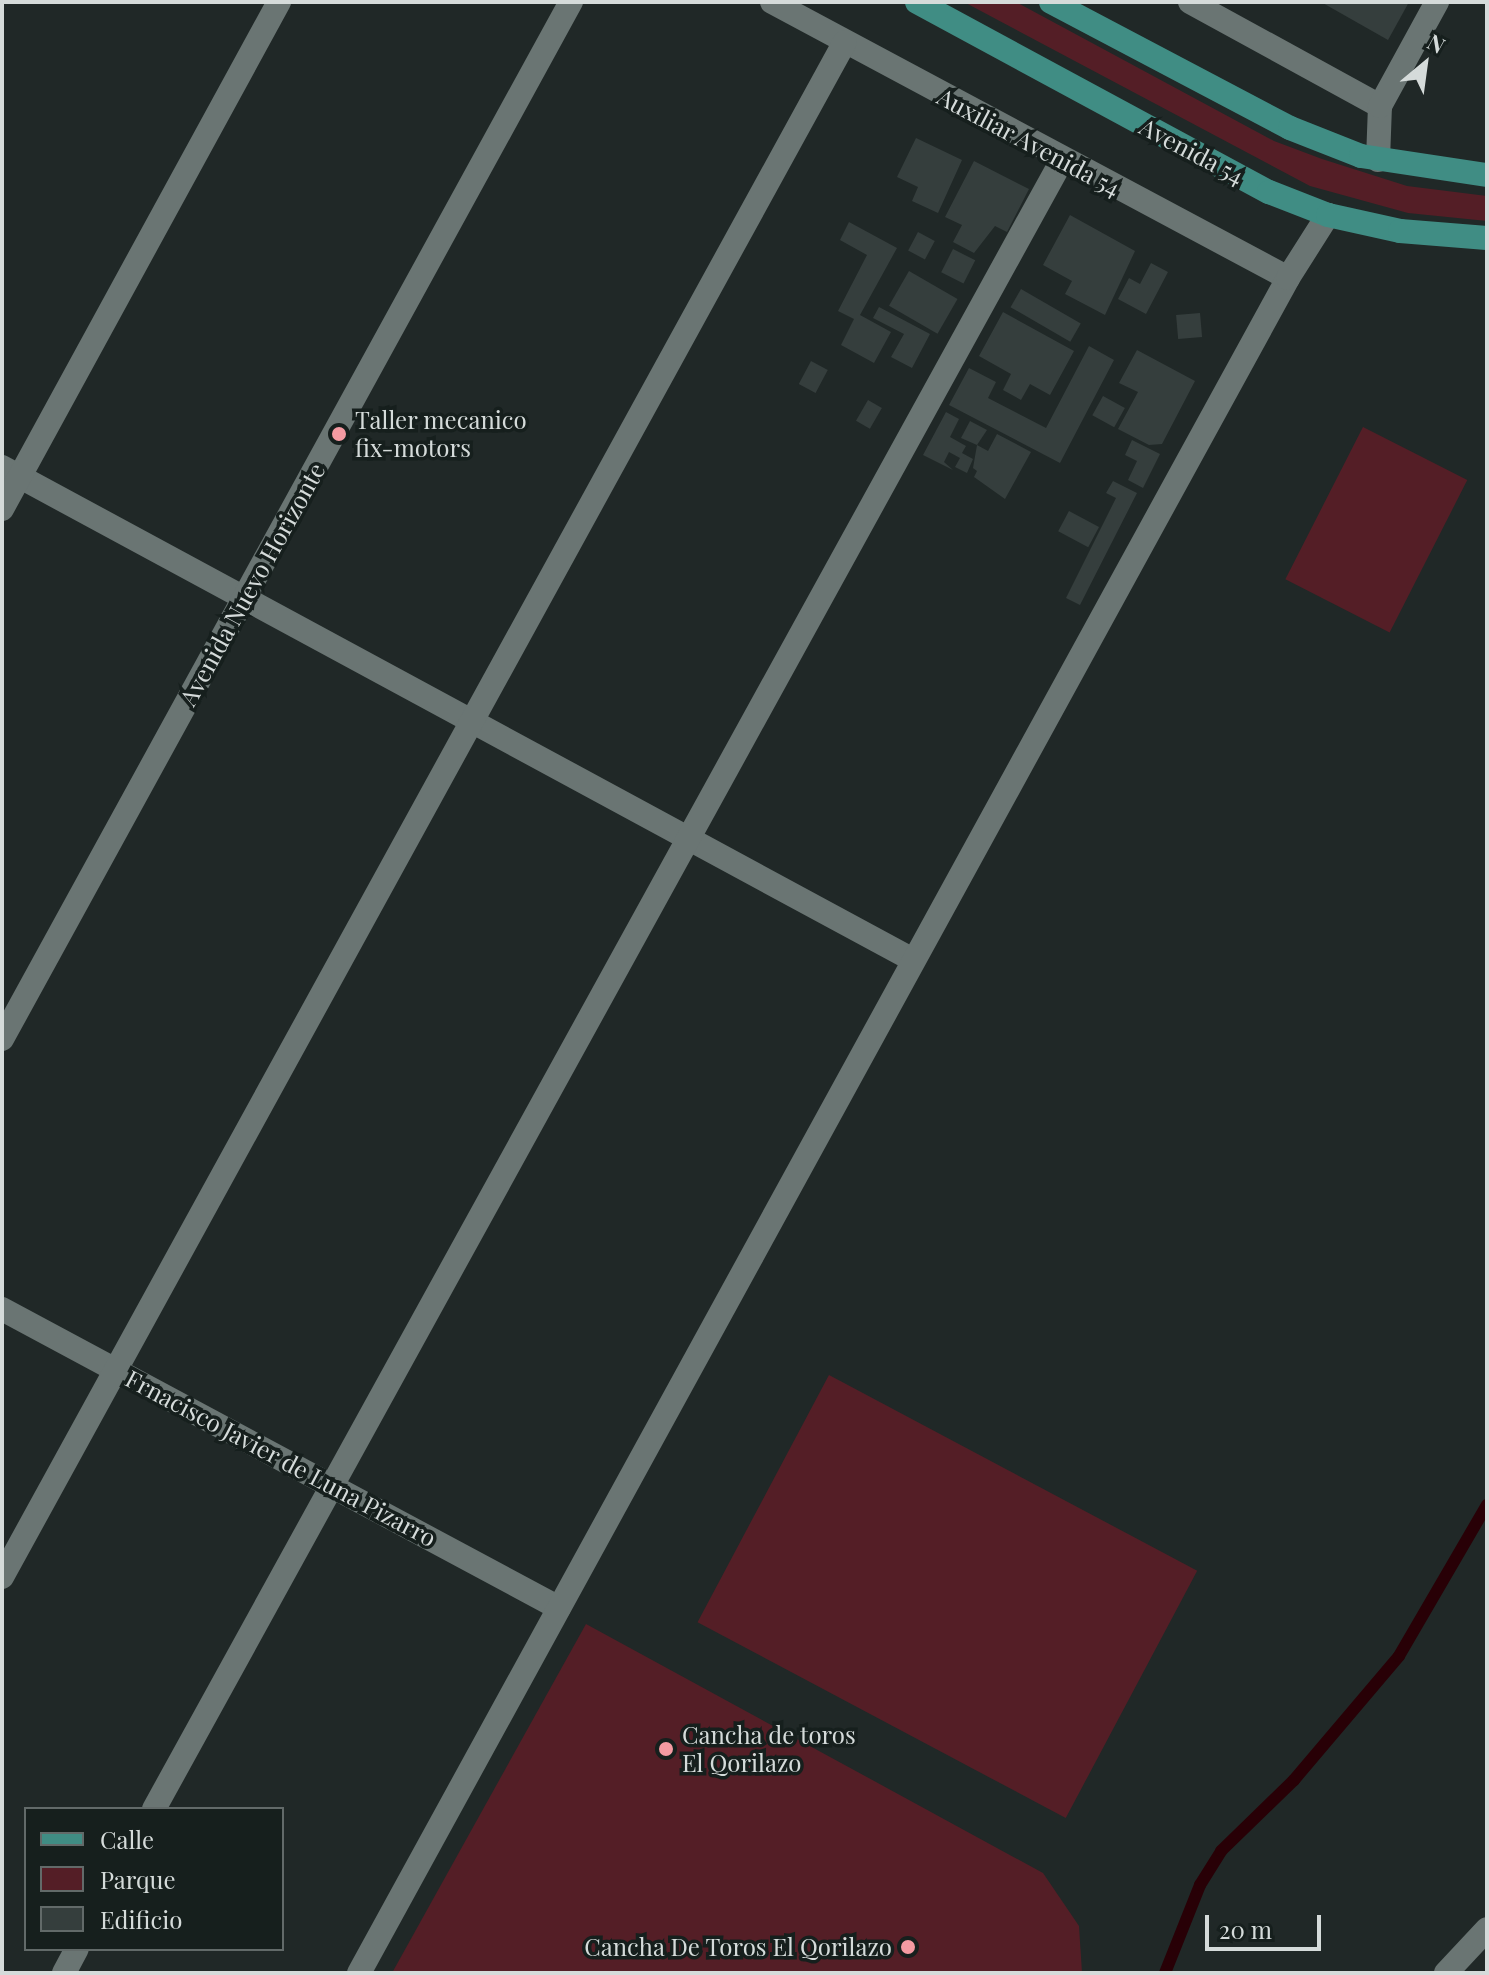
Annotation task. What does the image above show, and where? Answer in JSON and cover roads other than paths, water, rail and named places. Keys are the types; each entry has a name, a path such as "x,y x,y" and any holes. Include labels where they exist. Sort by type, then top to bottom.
{"main road":[{"name":"Avenida 54","path":"917,2 1231,173 1328,215 1400,231 1487,238"},
{"path":"1051,2 1247,108 1378,160 1487,175"}],"street":[{"path":"2,509 11,472 279,2"},
{"name":"Avenida Nuevo Horizonte","path":"2,1039 571,2"},
{"name":"Auxiliar Avenida 54","path":"772,2 1062,160 1288,278"},
{"path":"1190,2 1380,106"},
{"path":"1378,160 1380,106 1437,2"},
{"path":"2,1577 845,42"},
{"path":"155,1807 684,840 1062,160"},
{"path":"359,1973 1288,278 1328,215"},
{"path":"11,472 684,840 913,960"},
{"name":"Frnacisco Javier de Luna Pizarro","path":"2,1309 559,1608"},
{"path":"1446,1973 1487,1929"},
{"path":"64,1973 76,1951"}],"waterway":[{"path":"1165,1973 1200,1885 1221,1851 1294,1780 1399,1656 1487,1505"}],"place":[{"name":"Taller mecanico fix-motors","path":"339,434"},
{"name":"Cancha de toros El Qorilazo","path":"666,1749"},
{"name":"Cancha De Toros El Qorilazo","path":"908,1947"}]}
